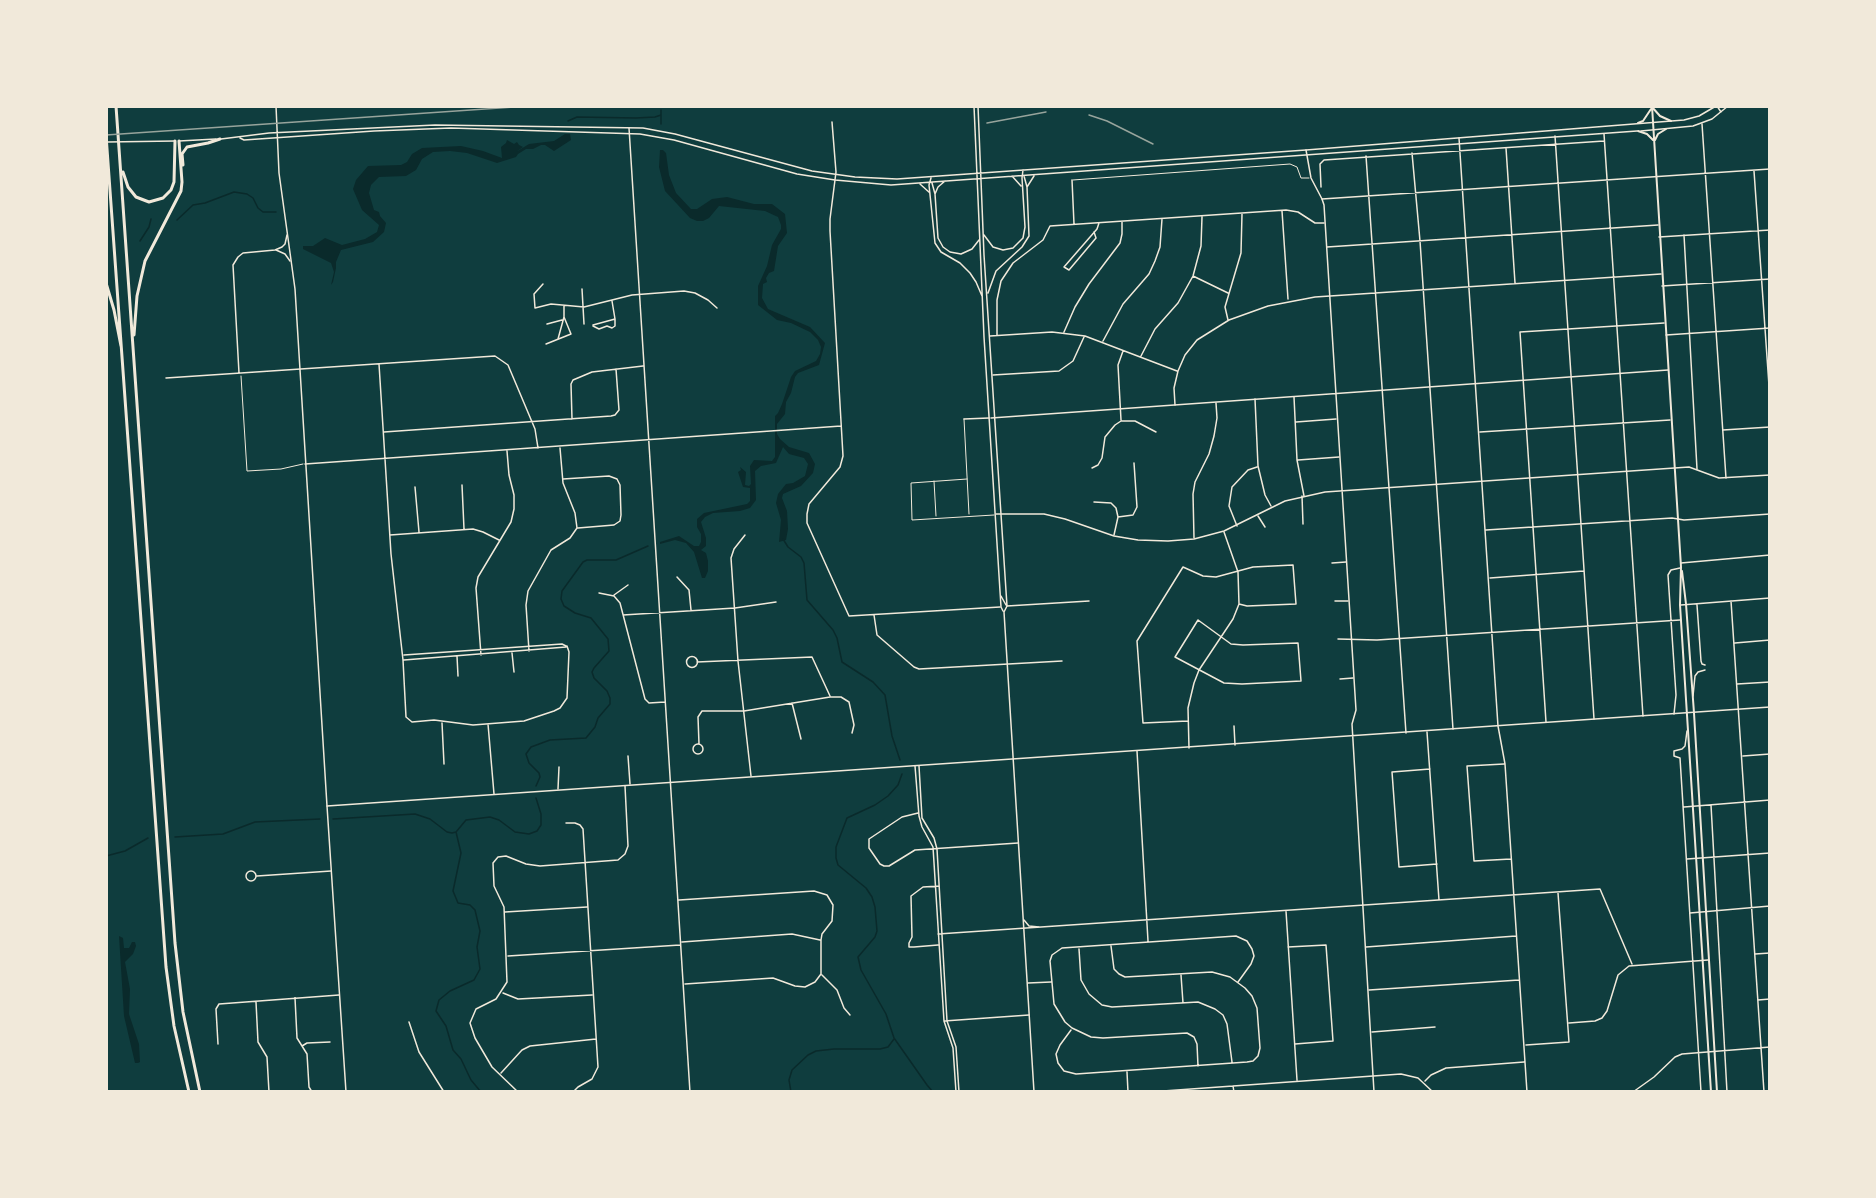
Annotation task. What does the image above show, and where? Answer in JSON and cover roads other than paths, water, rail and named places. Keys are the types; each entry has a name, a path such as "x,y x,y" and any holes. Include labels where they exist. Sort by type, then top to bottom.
{"highway":[{"path":"117,106 178,970 187,1034 200,1092"},
{"path":"106,135 166,968 174,1026 189,1092"},
{"path":"134,349 137,296 141,275 153,242 179,195 182,182 182,154 186,147 220,139"},
{"path":"120,160 125,180 132,193 143,201 158,200 167,194 173,184 177,141"},
{"path":"177,141 182,182"},
{"path":"106,180 108,162"},
{"path":"106,283 123,357"}],"main road":[{"path":"1652,106 1660,117 1671,122"},
{"path":"1652,106 1677,518 1693,697 1718,1092"},
{"path":"1638,123 1646,118 1652,106"},
{"path":"1654,143 1658,134 1666,129"},
{"path":"1638,131 1647,134 1654,143"},
{"path":"1681,565 1680,605 1711,1092"}],"street":[{"path":"276,106 279,173 295,289 346,1092"},
{"path":"974,106 1007,606 1004,612"},
{"path":"978,106 982,299 1001,607 1004,612 1008,664 1034,1092"},
{"path":"240,138 244,135 435,125 652,129 799,168 836,175 882,179 1671,122 1692,119 1717,106 1721,112"},
{"path":"106,142 240,138 244,140 418,129 480,128 629,133 666,138 797,174 891,185 1307,156 1459,142 1684,128 1702,123 1728,106"},
{"path":"832,122 836,175 830,231 843,453 842,463 812,500 806,519 847,613 852,617 1001,607"},
{"path":"1702,123 1726,478"},
{"path":"629,128 690,1092"},
{"path":"1555,129 1594,719"},
{"path":"1604,133 1643,716"},
{"path":"1459,137 1498,726 1505,764 1527,1092"},
{"path":"1321,187 1320,164 1324,160 1605,140"},
{"path":"1506,147 1515,283"},
{"path":"1306,150 1311,178 1322,199 1326,247 1356,710 1352,724 1374,1092"},
{"path":"1412,153 1424,290 1453,729"},
{"path":"1366,156 1374,244 1406,733"},
{"path":"1322,199 1770,169"},
{"path":"984,235 990,244 1000,249 1010,250 1020,242 1025,231 1023,170"},
{"path":"1754,170 1770,400"},
{"path":"1027,188 1036,174"},
{"path":"988,298 996,271 1022,247 1029,236 1027,188 1023,175"},
{"path":"1011,176 1022,190"},
{"path":"931,177 930,194 935,243 941,252 960,263 970,273 982,299"},
{"path":"1072,180 1074,224"},
{"path":"935,194 939,186 946,181"},
{"path":"931,182 935,194 938,238 942,247 950,252 961,254 972,249 979,240"},
{"path":"919,183 930,194"},
{"path":"997,335 997,300 1001,281 1013,263 1043,240 1050,226 1282,210 1292,210 1311,221 1324,223"},
{"path":"1282,210 1288,301"},
{"path":"1228,320 1225,307 1241,253 1242,213"},
{"path":"1141,357 1155,328 1178,303 1193,276 1202,246 1202,216"},
{"path":"1103,342 1123,304 1149,274 1160,247 1162,218"},
{"path":"1064,333 1075,307 1089,284 1120,243 1122,221"},
{"path":"1094,232 1096,238 1069,270 1064,267 1100,222"},
{"path":"1326,247 1658,225"},
{"path":"1659,237 1770,230"},
{"path":"240,373 233,265 243,253 275,250 285,244 287,231"},
{"path":"1684,235 1697,469"},
{"path":"275,250 285,254 290,261"},
{"path":"1175,405 1174,388 1178,371 1185,355 1197,340 1228,320 1268,306 1329,296 1661,274"},
{"path":"1193,276 1229,293"},
{"path":"1662,286 1770,279"},
{"path":"543,284 534,294 535,308 551,304 584,308 639,295 684,291 695,293 717,308"},
{"path":"582,289 584,324"},
{"path":"612,300 615,319 615,326 599,329 593,325 615,319"},
{"path":"558,340 564,306"},
{"path":"546,344 571,334 564,316"},
{"path":"547,324 563,320"},
{"path":"1546,723 1520,332 1664,322"},
{"path":"984,324 990,336"},
{"path":"1665,335 1770,328"},
{"path":"990,336 1064,333 1085,336 1178,371"},
{"path":"993,375 1059,371 1073,361 1085,336"},
{"path":"1121,421 1118,365 1123,350"},
{"path":"166,378 495,356 508,365 535,429 538,448"},
{"path":"379,364 390,535 403,660 406,717 409,721 488,724 531,719 560,708 568,690 567,646"},
{"path":"572,419 571,384 573,380 592,372 644,366"},
{"path":"383,432 611,416 618,413 619,407 616,369"},
{"path":"964,419 1668,370"},
{"path":"1293,397 1297,460 1303,496 1303,524"},
{"path":"1255,399 1258,466 1265,495 1271,507"},
{"path":"1194,539 1193,494 1195,482 1209,454 1214,436 1217,418 1216,402"},
{"path":"1295,422 1336,419"},
{"path":"1480,432 1671,420"},
{"path":"1092,468 1098,465 1102,458 1105,437 1109,430 1121,421 1135,421 1156,432"},
{"path":"305,464 842,426"},
{"path":"1722,430 1770,427"},
{"path":"530,651 526,605 528,591 551,550 570,538 577,528 577,519 563,479 560,447"},
{"path":"481,655 476,588 483,569 511,522 514,509 507,451"},
{"path":"1297,460 1339,456"},
{"path":"1118,518 1133,515 1137,507 1134,463"},
{"path":"1237,526 1229,506 1232,487 1238,477 1258,466"},
{"path":"996,514 1034,513 1053,516 1114,536 1156,542 1194,539 1224,531 1271,507 1303,496 1341,491 1674,468 1697,469 1716,477 1726,478 1770,475"},
{"path":"563,479 609,476 617,478 620,485 620,521 614,525 577,528"},
{"path":"462,485 465,530"},
{"path":"415,487 419,533"},
{"path":"1094,502 1111,503 1116,508 1118,518 1114,536"},
{"path":"1486,530 1630,520 1677,518 1684,520 1770,514"},
{"path":"1257,515 1265,527"},
{"path":"390,535 465,530 483,531 500,540"},
{"path":"1189,748 1190,695 1199,670 1233,619 1239,604 1238,572 1224,531"},
{"path":"745,535 734,549 731,558 738,660 751,776"},
{"path":"1674,714 1676,696 1668,573 1681,565 1770,555"},
{"path":"1332,563 1346,562"},
{"path":"1188,721 1143,723 1137,641 1183,567 1203,576 1216,577 1253,567 1293,565 1296,604 1247,606 1239,604"},
{"path":"1489,578 1584,571"},
{"path":"677,578 688,590 691,610"},
{"path":"614,596 628,585"},
{"path":"599,592 614,596 620,603 644,697 650,703 666,702"},
{"path":"1001,592 1007,606"},
{"path":"1680,605 1770,598"},
{"path":"1007,606 1089,601"},
{"path":"1335,601 1348,601"},
{"path":"1731,601 1764,1092"},
{"path":"623,615 735,608 776,602"},
{"path":"1697,604 1701,661 1705,665"},
{"path":"874,615 877,635 919,669 1062,661"},
{"path":"1198,620 1221,637 1231,644 1298,643 1301,681 1224,683 1175,657 1198,620"},
{"path":"1338,639 1400,638 1681,620"},
{"path":"1734,643 1770,640"},
{"path":"402,655 562,644 567,646"},
{"path":"403,660 530,651 567,646"},
{"path":"512,652 514,672"},
{"path":"457,656 458,676"},
{"path":"697,662 812,657 830,697"},
{"path":"1693,697 1695,676 1698,672 1705,670"},
{"path":"1340,679 1354,678"},
{"path":"1737,684 1770,682"},
{"path":"699,744 698,717 700,712 744,711 830,697 841,697 849,702 854,725 852,733"},
{"path":"792,702 801,739"},
{"path":"327,806 1770,707"},
{"path":"442,722 444,764"},
{"path":"488,724 494,794"},
{"path":"1688,725 1685,746 1674,751 1674,756 1680,758 1701,1092"},
{"path":"1234,726 1235,745"},
{"path":"1427,731 1439,900"},
{"path":"1137,751 1148,942"},
{"path":"1743,756 1770,754"},
{"path":"628,756 630,785"},
{"path":"1505,764 1467,766 1474,861 1512,859"},
{"path":"915,765 921,824 933,843 938,934 941,945"},
{"path":"919,765 920,812 934,838 937,849 946,1021 955,1051 958,1092"},
{"path":"558,790 559,767"},
{"path":"1430,769 1392,771 1399,867 1437,864"},
{"path":"518,1092 492,1066 477,1042 470,1023 476,1009 496,999 507,982 504,912 503,903 494,886 495,860 506,855 526,864 540,866 618,861 625,854 628,843 624,785"},
{"path":"1683,807 1770,800"},
{"path":"1711,805 1728,1092"},
{"path":"920,812 909,813 869,838 869,848 880,864 889,866 910,851 1019,843"},
{"path":"566,823 575,823 583,829 598,1067 592,1080 573,1092"},
{"path":"1686,860 1770,853"},
{"path":"257,876 332,871"},
{"path":"939,886 923,887 911,897 912,937 909,947 941,945"},
{"path":"938,934 1600,889 1632,964"},
{"path":"678,900 819,891 831,900 834,911 832,921 822,934 821,974 815,982 805,987 773,978 684,984"},
{"path":"1524,1046 1569,1042 1558,892"},
{"path":"1689,913 1770,906"},
{"path":"504,912 588,907"},
{"path":"1286,910 1297,1081"},
{"path":"1024,920 1029,927 1040,928"},
{"path":"507,956 792,934 821,940"},
{"path":"1198,1066 1197,1044 1194,1037 1187,1033 1103,1038 1091,1037 1072,1028 1065,1023 1054,1004 1050,961 1056,951 1062,948 1236,936 1244,939 1251,946 1254,956 1238,982"},
{"path":"1366,947 1517,936"},
{"path":"1072,1028 1056,1054 1058,1063 1064,1071 1076,1074 1247,1062 1253,1061 1258,1056 1260,1048 1257,1008 1252,996 1238,982 1230,976 1212,972 1125,977 1114,969 1111,945"},
{"path":"1288,947 1326,945 1333,1041 1295,1044"},
{"path":"1079,947 1081,980 1089,994 1102,1005 1113,1007 1198,1002 1208,1005 1222,1015 1230,1034 1232,1063"},
{"path":"1755,954 1770,953"},
{"path":"1568,1023 1595,1021 1602,1018 1607,1011 1618,975 1623,968 1632,964 1709,960"},
{"path":"821,974 837,990 844,1008 850,1015"},
{"path":"1180,974 1183,1003"},
{"path":"1369,990 1520,980"},
{"path":"1028,983 1052,982"},
{"path":"502,993 518,999 594,995"},
{"path":"218,1044 216,1009 218,1004 340,995"},
{"path":"295,998 297,1038 307,1054 309,1087 312,1092"},
{"path":"1758,1000 1770,999"},
{"path":"255,1001 258,1042 267,1057 269,1092"},
{"path":"946,1021 1030,1015"},
{"path":"409,1022 419,1052 444,1092"},
{"path":"1371,1032 1435,1027"},
{"path":"500,1073 522,1050 530,1046 596,1039"},
{"path":"302,1046 307,1043 330,1042"},
{"path":"1633,1092 1654,1077 1674,1057 1682,1054 1770,1047"},
{"path":"1424,1082 1431,1075 1446,1068 1525,1062"},
{"path":"1127,1071 1128,1092"},
{"path":"1149,1092 1410,1075 1424,1082 1433,1092"},
{"path":"1233,1085 1234,1092"},
{"path":"1213,1087 1213,1092"}],"lane":[{"path":"1072,180 1290,164 1297,167 1301,178 1311,178"},
{"path":"240,373 248,471 281,469 291,465 305,464"},
{"path":"964,419 969,516"},
{"path":"967,478 911,483 912,520 996,514"},
{"path":"934,481 936,518"}],"water":[{"path":"565,134 570,134 571,140 554,151 541,145 533,149 526,149 516,157 497,163 467,153 433,152 422,159 416,170 406,176 379,177 371,185 369,193 374,210 379,212 386,223 384,232 373,242 341,250 331,285 334,272 331,263 303,249 303,246 313,246 325,238 342,245 365,239 377,232 379,225 362,210 353,189 356,180 368,166 401,165 422,148 461,146 502,158 501,147 507,140 514,144 517,142 523,147 516,152 529,144 554,141"},
{"path":"660,150 666,153 669,175 676,193 691,209 697,209 712,199 727,197 754,204 772,204 785,214 787,233 778,246 774,271 769,273 766,278 767,282 763,284 762,298 768,309 810,327 825,343 819,365 798,373 795,377 786,402 785,414 777,424 777,434 780,439 789,447 809,453 815,464 813,473 801,486 783,494 782,498 787,511 786,540 779,542 781,520 776,503 778,494 786,484 805,476 808,464 804,458 789,454 783,447 776,463 761,466 755,471 756,500 750,508 713,513 701,522 706,546 701,550 706,553 708,561 705,578 702,578 694,552 686,543 675,540 660,544 660,542 679,536 694,546 699,546 701,534 697,527 697,519 704,513 747,504 750,501 750,488 743,487 738,472 741,470 740,467 746,472 745,485 749,486 751,484 750,466 754,460 772,461 775,457 775,416 782,404 791,377 795,371 816,361 821,347 810,332 791,323 777,320 758,305 758,286 767,266 772,245 781,229 778,217 765,211 719,206 709,218 703,221 690,218 665,191 659,167"},
{"path":"119,936 123,938 124,948 129,948 132,942 135,942 136,946 133,954 125,962 130,989 129,1014 139,1044 140,1062 138,1063 135,1063 124,1016"}],"waterway":[{"path":"661,110 661,124"},
{"path":"568,121 577,117 636,118 661,115"},
{"path":"177,220 193,205 234,192 247,194 253,198 263,212 276,212"},
{"path":"140,241 151,219"},
{"path":"783,539 804,563 807,600 833,630 842,662 873,682 885,695 892,736 900,760"},
{"path":"536,786 540,777 539,773 529,763 526,754 531,747 550,740 586,738 610,704 607,691 594,678 592,672 609,651 608,639 591,618 575,613 564,606 561,599 562,591 583,562 616,560 648,546"},
{"path":"902,774 898,785 888,796 847,818 836,847 836,858 838,865 866,888 875,907 877,931 875,937 858,957 861,970 886,1014 894,1038 933,1092"},
{"path":"333,819 415,814 430,819 447,832 452,833 456,832 466,820 490,817 499,820 515,832 529,834 537,831 541,825 541,814 536,798"},
{"path":"175,837 223,834 255,822 320,819"},
{"path":"456,832 461,853 453,891 458,903 470,905 475,910 480,931 477,947 480,969 474,980 450,991 439,1000 436,1011 446,1026 453,1050 481,1092"},
{"path":"106,856 125,851 148,838"},
{"path":"791,1092 789,1080 792,1070 808,1055 816,1051 834,1049 880,1049 888,1047 894,1039"}],"railway":[{"path":"106,135 529,106"},
{"path":"987,123 1046,112"},
{"path":"1089,115 1107,121 1153,144"}]}
